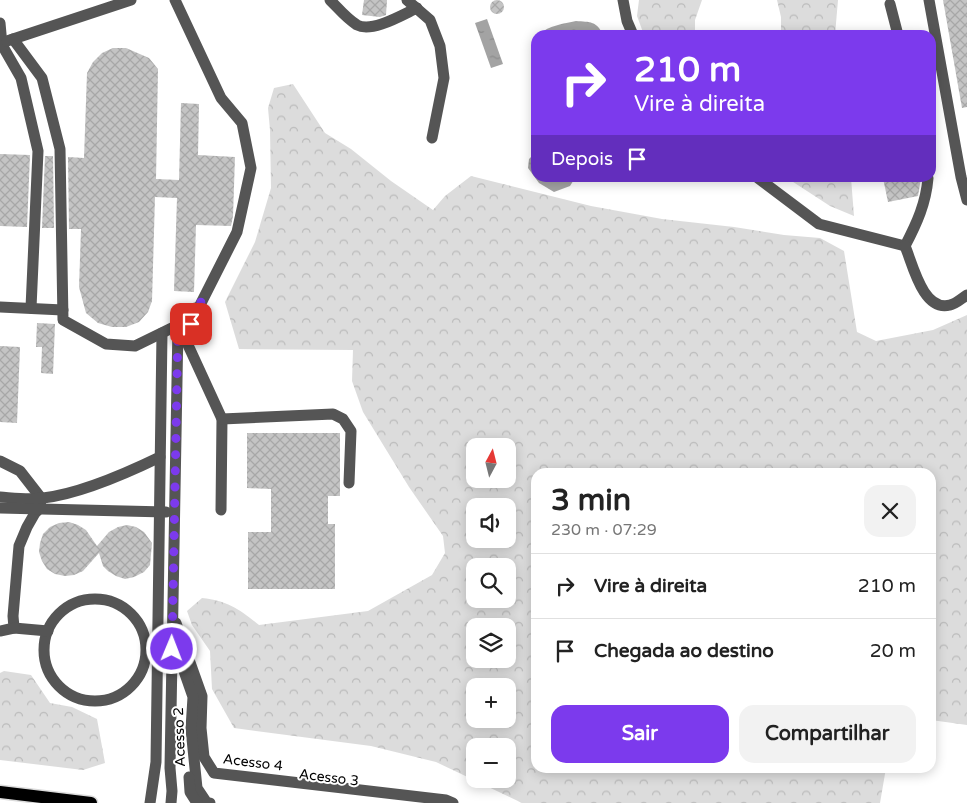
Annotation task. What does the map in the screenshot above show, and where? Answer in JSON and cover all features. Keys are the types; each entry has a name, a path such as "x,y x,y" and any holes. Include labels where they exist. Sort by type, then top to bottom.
{"main road":[{"path":"0,792 91,803"}],"lane":[{"path":"1,46 12,39 131,0"},
{"path":"175,0 221,98 242,124 251,168 236,232 191,324 188,345 222,419 221,510"},
{"path":"330,0 346,17 359,26 373,27 417,8"},
{"path":"407,0 430,20 440,46 444,78 432,138"},
{"path":"623,0 631,30"},
{"path":"929,0 934,30"},
{"path":"890,4 897,30"},
{"path":"0,23 1,46 21,78 38,151 31,308"},
{"path":"12,39 42,78 60,149 63,320 106,344 135,346 178,325 203,300"},
{"path":"936,39 961,177 967,200"},
{"path":"763,182 818,224 905,246"},
{"path":"928,182 927,193 920,216 905,246 926,296 934,304 950,305 967,295"},
{"path":"0,306 63,310"},
{"path":"171,803 170,768 178,325"},
{"path":"150,803 156,762 162,333"},
{"path":"222,419 333,414 343,419 351,432 349,483"},
{"path":"0,508 41,503 160,457"},
{"path":"0,461 20,471 41,503"},
{"path":"0,497 41,503 174,512"},
{"path":"14,628 13,616 19,546 27,527 41,503"},
{"path":"146,640 151,631 158,589"},
{"path":"146,658 141,674 129,688 108,700 90,701 73,696 58,685 51,676 45,659 44,641 50,624 62,611 85,599 103,599 120,604 134,616 143,631 146,640 146,658 150,675 157,688"},
{"name":"Acesso 3","path":"173,620 198,697 198,738 202,760 213,778 423,803"},
{"name":"Acesso 4","path":"173,620 202,696 201,728 204,757 214,773 446,800 453,803"},
{"path":"0,631 14,628 48,631"},
{"path":"172,643 189,698 187,731 190,792 197,803"},
{"name":"Acesso 2","path":"172,643 193,697 191,729 197,788 207,803 210,803"}],"green space":[{"path":"639,0 702,0 695,20 695,30 642,30 637,16"},
{"path":"777,0 838,0 835,30 781,30 781,17"},
{"path":"293,84 325,133 351,149 391,181 433,210 445,196 471,176 591,206 662,219 820,238 844,251 857,332 876,341 933,330 967,315 967,725 936,721 936,468 531,468 531,773 885,773 880,803 522,803 491,788 516,788 516,738 466,738 466,776 436,762 371,746 234,728 212,689 210,651 192,625 187,611 202,598 219,601 233,607 259,625 368,611 432,575 445,553 443,536 409,487 363,412 352,381 353,350 239,349 225,302 255,242 271,188 268,108 274,88"},
{"path":"793,182 851,182 854,216 830,206"},
{"path":"4,671 31,675 50,703 72,707 97,719 105,763 83,770 0,760 0,673"}],"water":[{"path":"487,19 503,64 491,68 475,23"},
{"path":"576,21 589,22 601,30 546,30"},
{"path":"531,157 531,172 528,168"},
{"path":"572,182 570,186 554,192 539,183"}],"building":[{"path":"364,0 387,0 386,15 380,17 362,15"},
{"path":"497,0 502,2 504,7 502,12 497,14 492,12 490,7 492,2"},
{"path":"943,0 967,0 967,107 962,108"},
{"path":"113,48 126,48 149,58 158,69 156,179 179,180 181,103 199,104 198,155 235,157 231,226 196,225 194,292 174,291 177,198 155,197 152,301 148,312 139,322 126,327 112,327 98,323 86,313 79,287 81,229 69,229 68,157 84,158 87,73 93,62 102,53"},
{"path":"0,154 30,155 27,227 0,226"},
{"path":"45,156 53,156 54,228 42,228"},
{"path":"884,182 920,182 918,196 888,202"},
{"path":"37,323 55,324 53,374 41,373 42,347 36,347"},
{"path":"0,346 20,347 17,423 0,422"},
{"path":"247,433 340,433 340,496 328,496 328,524 335,524 335,589 248,589 248,532 271,532 271,489 247,488"},
{"path":"69,522 86,530 97,546 109,532 118,527 127,525 136,527 144,532 152,543 150,565 144,572 125,579 116,576 103,566 99,553 83,571 65,576 55,574 47,569 42,561 39,552 40,543 43,534 50,527 59,523"}],"route":[{"path":"172,649 178,325 203,300 191,324"}]}
